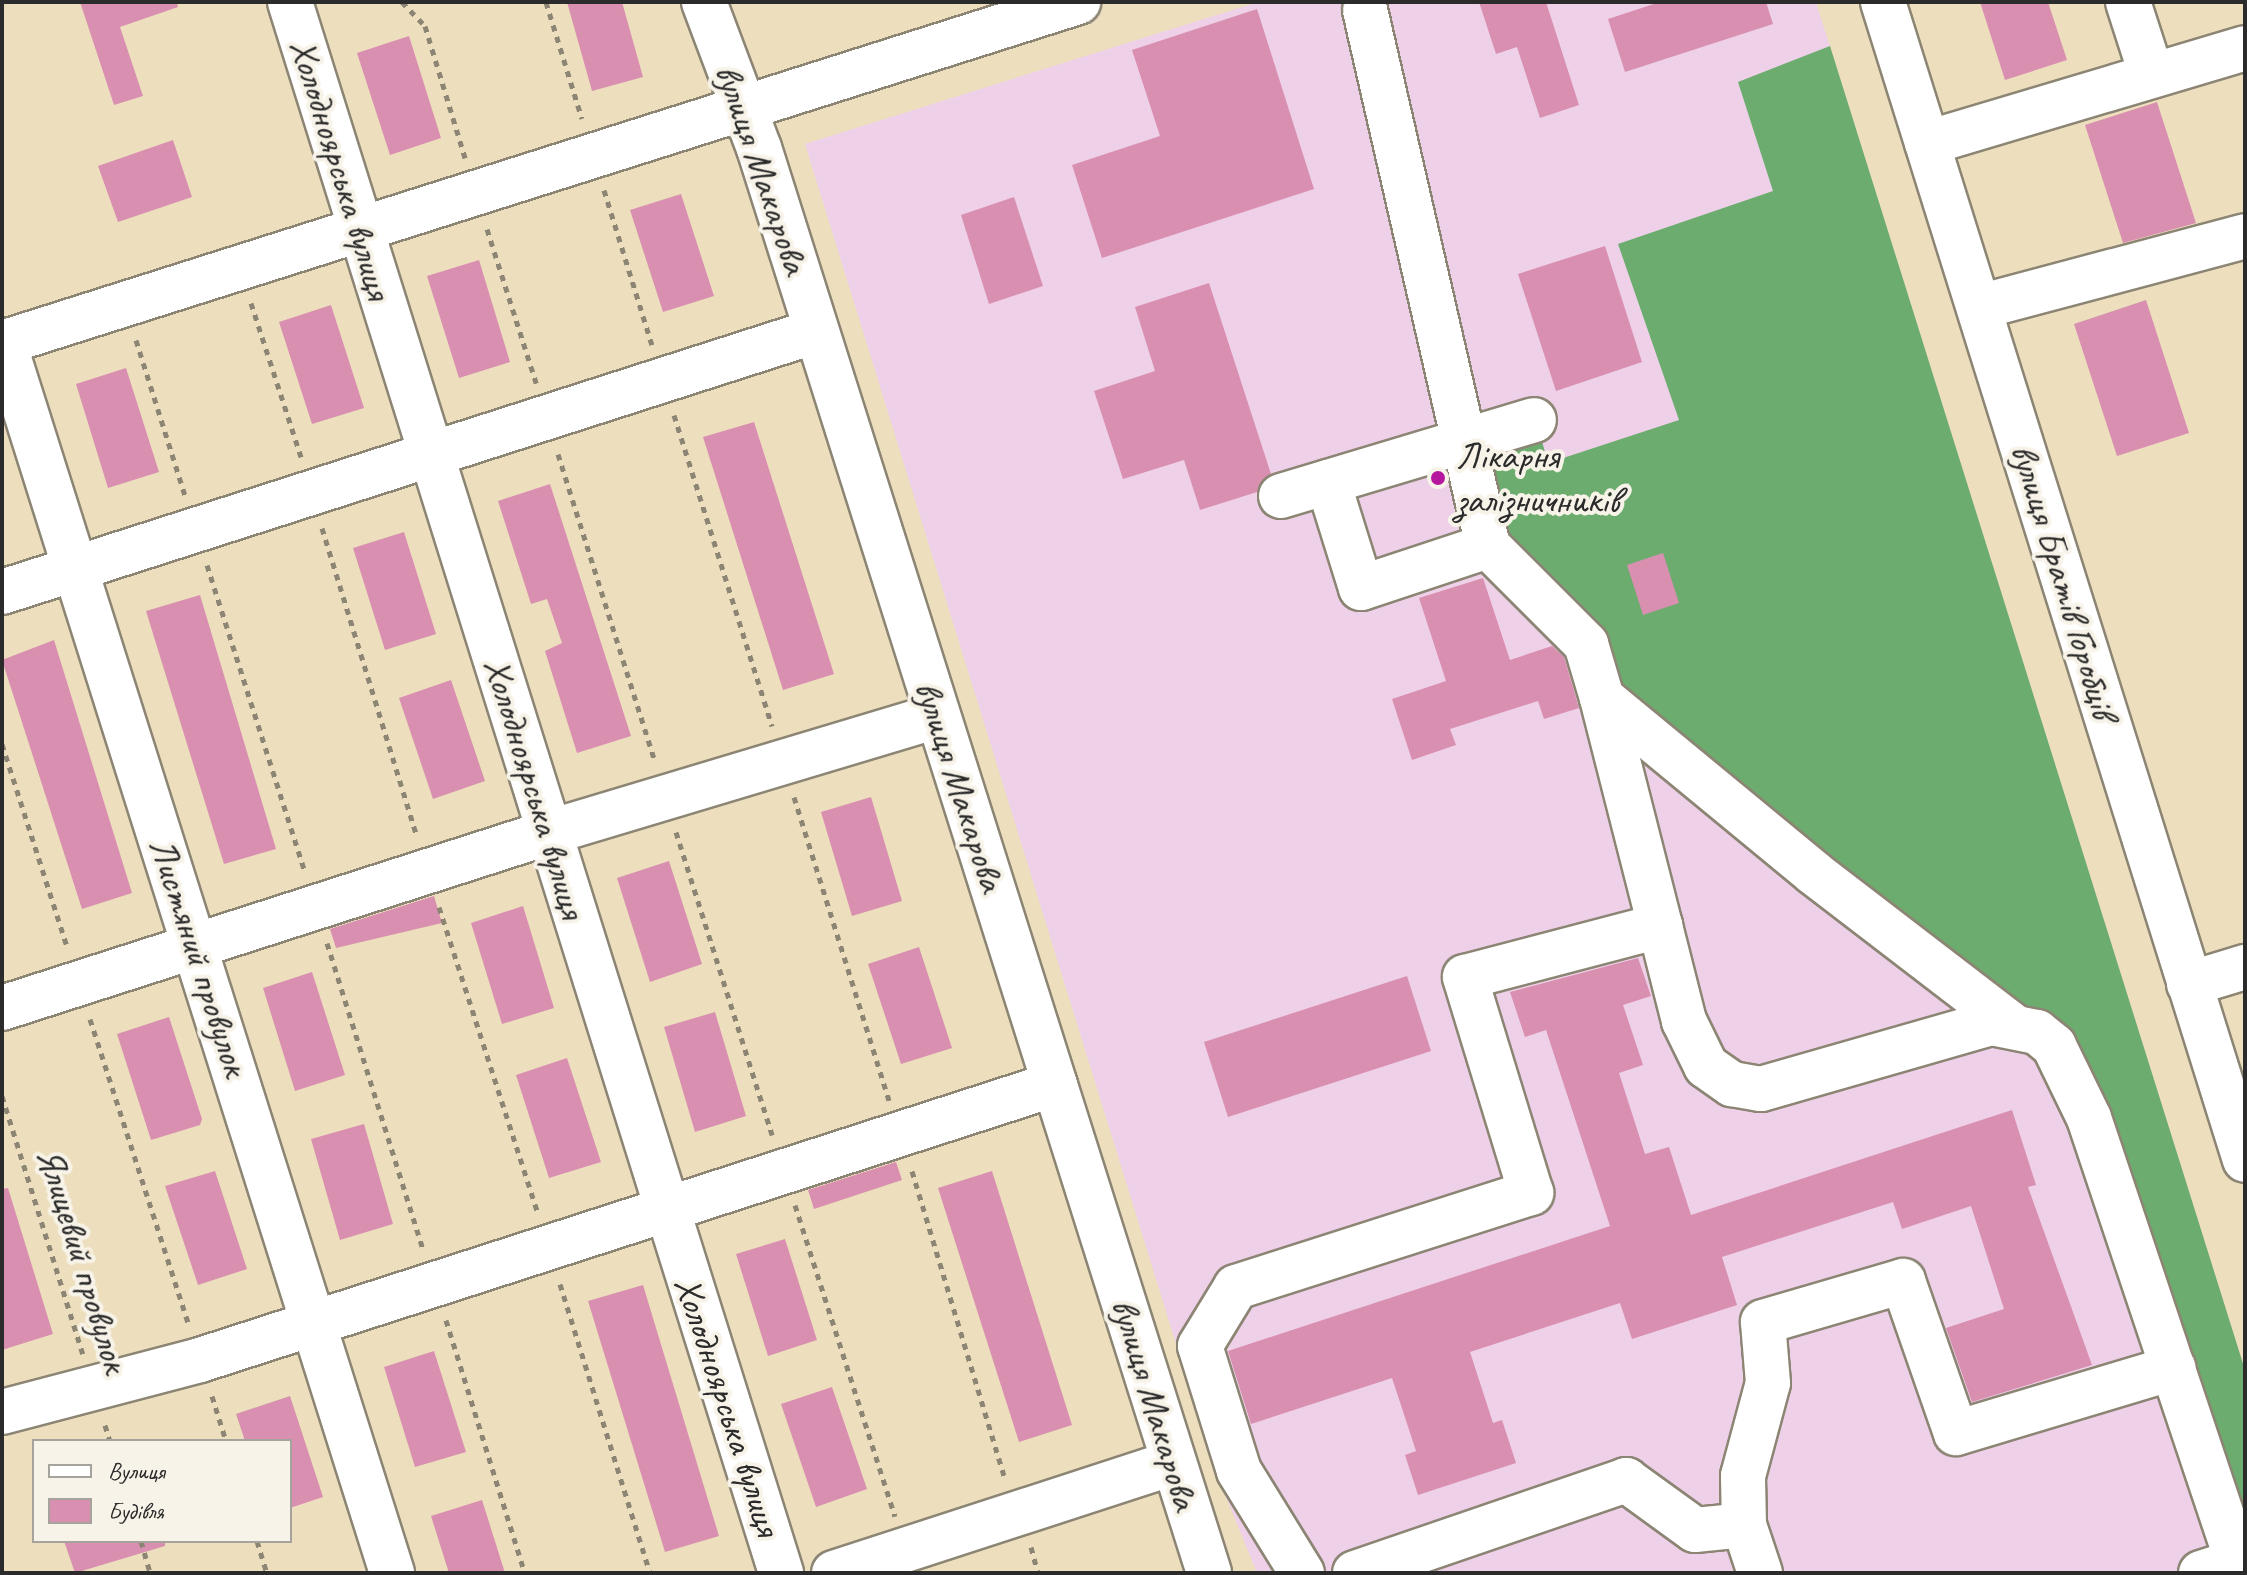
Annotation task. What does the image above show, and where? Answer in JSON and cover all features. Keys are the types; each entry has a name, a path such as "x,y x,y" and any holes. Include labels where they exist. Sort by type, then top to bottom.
{"street":[{"name":"Холодноярська вулиця","path":"290,2 781,1573"},
{"name":"вулиця Макарова","path":"704,2 744,108 816,331 1209,1573"},
{"path":"3,343 358,227 1078,2"},
{"name":"вулиця Братів Горобців","path":"1883,2 2245,1160"},
{"path":"2128,2 2151,73"},
{"path":"1365,10 1461,441 1488,546 1586,644 1684,1021 1706,1066 1732,1084 1761,1089 1971,1027 2011,1024"},
{"path":"1927,143 2151,73 2245,48"},
{"path":"1979,307 2245,236"},
{"path":"2,592 816,331"},
{"name":"Листяний провулок","path":"3,343 392,1573"},
{"path":"1281,496 1534,420"},
{"path":"1328,482 1361,588 1488,546"},
{"path":"1602,698 1814,873 2011,1024 2037,1032 2054,1046 2078,1090 2173,1368 2228,1564"},
{"path":"2,1008 550,832 937,716"},
{"path":"1302,1573 1239,1471 1200,1346 1236,1287 1531,1193 1465,977 1660,926"},
{"path":"2189,984 2245,967"},
{"path":"2,1412 200,1360 1055,1084"},
{"path":"1760,1573 1744,1525 1743,1476 1768,1383 1763,1322 1903,1281 1956,1433 2173,1368"},
{"path":"834,1573 1173,1463"},
{"path":"1355,1573 1626,1480 1695,1530 1744,1525"}],"path":[{"path":"240,267 650,1573"},
{"path":"2,744 225,1439"},
{"name":"Ялицевий провулок","path":"2,1096 109,1439"},
{"path":"142,1543 150,1573"},
{"path":"258,1543 267,1573"}],"shaded area":[{"name":"Лікарня залізничників","path":"1258,2 1816,2 2245,1370 2245,1573 1257,1573 1215,1470 805,144"}],"green space":[{"path":"1830,46 2245,1370 2245,1510 2232,1499 2026,1011 1636,711 1514,556 1480,454 1540,434 1548,463 1679,420 1618,244 1773,191 1738,82"}],"building":[{"path":"80,2 177,2 178,7 120,27 143,96 114,105"},
{"path":"567,2 622,2 643,77 592,91"},
{"path":"1479,2 1546,2 1579,105 1540,118 1517,47 1496,54"},
{"path":"1660,2 1766,2 1773,24 1625,72 1608,19"},
{"path":"1980,2 2048,2 2067,60 2005,80"},
{"path":"1257,9 1314,189 1102,258 1072,165 1160,136 1132,50"},
{"path":"409,36 441,138 390,155 357,53"},
{"path":"2157,102 2196,223 2123,243 2085,125"},
{"path":"173,140 192,197 118,222 98,166"},
{"path":"681,194 714,296 663,312 630,210"},
{"path":"1014,197 1043,286 989,304 961,215"},
{"path":"1605,246 1642,362 1556,391 1518,274"},
{"path":"479,260 510,362 459,378 427,276"},
{"path":"1209,283 1271,474 1257,492 1200,510 1184,460 1123,479 1094,391 1155,371 1135,307"},
{"path":"2146,300 2189,433 2117,456 2074,324"},
{"path":"331,305 364,408 312,424 279,322"},
{"path":"126,368 159,472 108,488 76,384"},
{"path":"754,422 834,674 783,690 703,437"},
{"path":"550,484 631,736 577,753 545,651 562,643 547,599 531,604 498,501"},
{"path":"404,532 436,634 385,650 353,548"},
{"path":"1663,553 1679,603 1643,615 1627,565"},
{"path":"1483,578 1510,660 1552,646 1564,657 1579,708 1544,719 1538,701 1450,729 1456,745 1412,760 1392,699 1446,681 1419,598"},
{"path":"200,595 276,849 224,864 146,611"},
{"path":"54,640 132,893 82,909 2,660"},
{"path":"451,680 485,781 433,799 399,698"},
{"path":"871,797 902,901 852,916 821,812"},
{"path":"669,861 702,964 650,982 617,878"},
{"path":"434,896 442,923 336,948 330,929"},
{"path":"523,906 554,1008 502,1024 471,923"},
{"path":"919,947 952,1048 901,1064 868,964"},
{"path":"1638,958 1651,996 1623,1005 1643,1065 1619,1073 1645,1154 1669,1147 1691,1215 2012,1110 2036,1185 2028,1187 2092,1365 1972,1402 1946,1328 2004,1309 1971,1206 1902,1229 1893,1202 1722,1257 1737,1305 1632,1339 1620,1303 1470,1352 1493,1423 1502,1420 1516,1463 1418,1495 1405,1455 1416,1451 1392,1378 1251,1424 1228,1351 1610,1226 1546,1030 1525,1037 1510,992"},
{"path":"312,972 345,1075 295,1091 263,988"},
{"path":"1407,976 1431,1051 1228,1117 1204,1042"},
{"path":"715,1012 746,1116 695,1132 664,1027"},
{"path":"169,1017 202,1119 200,1125 151,1140 117,1034"},
{"path":"567,1058 601,1162 549,1178 516,1075"},
{"path":"364,1124 393,1224 340,1240 311,1139"},
{"path":"896,1162 902,1180 814,1209 808,1190"},
{"path":"215,1171 247,1269 198,1285 165,1186"},
{"path":"992,1171 1072,1425 1019,1442 938,1188"},
{"path":"8,1188 53,1334 2,1350 2,1189"},
{"path":"785,1239 817,1340 768,1356 736,1254"},
{"path":"643,1285 719,1536 665,1552 588,1301"},
{"path":"434,1351 466,1452 415,1467 384,1367"},
{"path":"832,1387 867,1489 816,1507 781,1404"},
{"path":"290,1396 323,1497 292,1507 292,1439 244,1439 236,1414"},
{"path":"482,1500 505,1573 449,1573 431,1516"},
{"path":"65,1543 165,1543 165,1546 75,1573"}],"place":[{"name":"Лікарня залізничників","path":"1438,478"}]}
